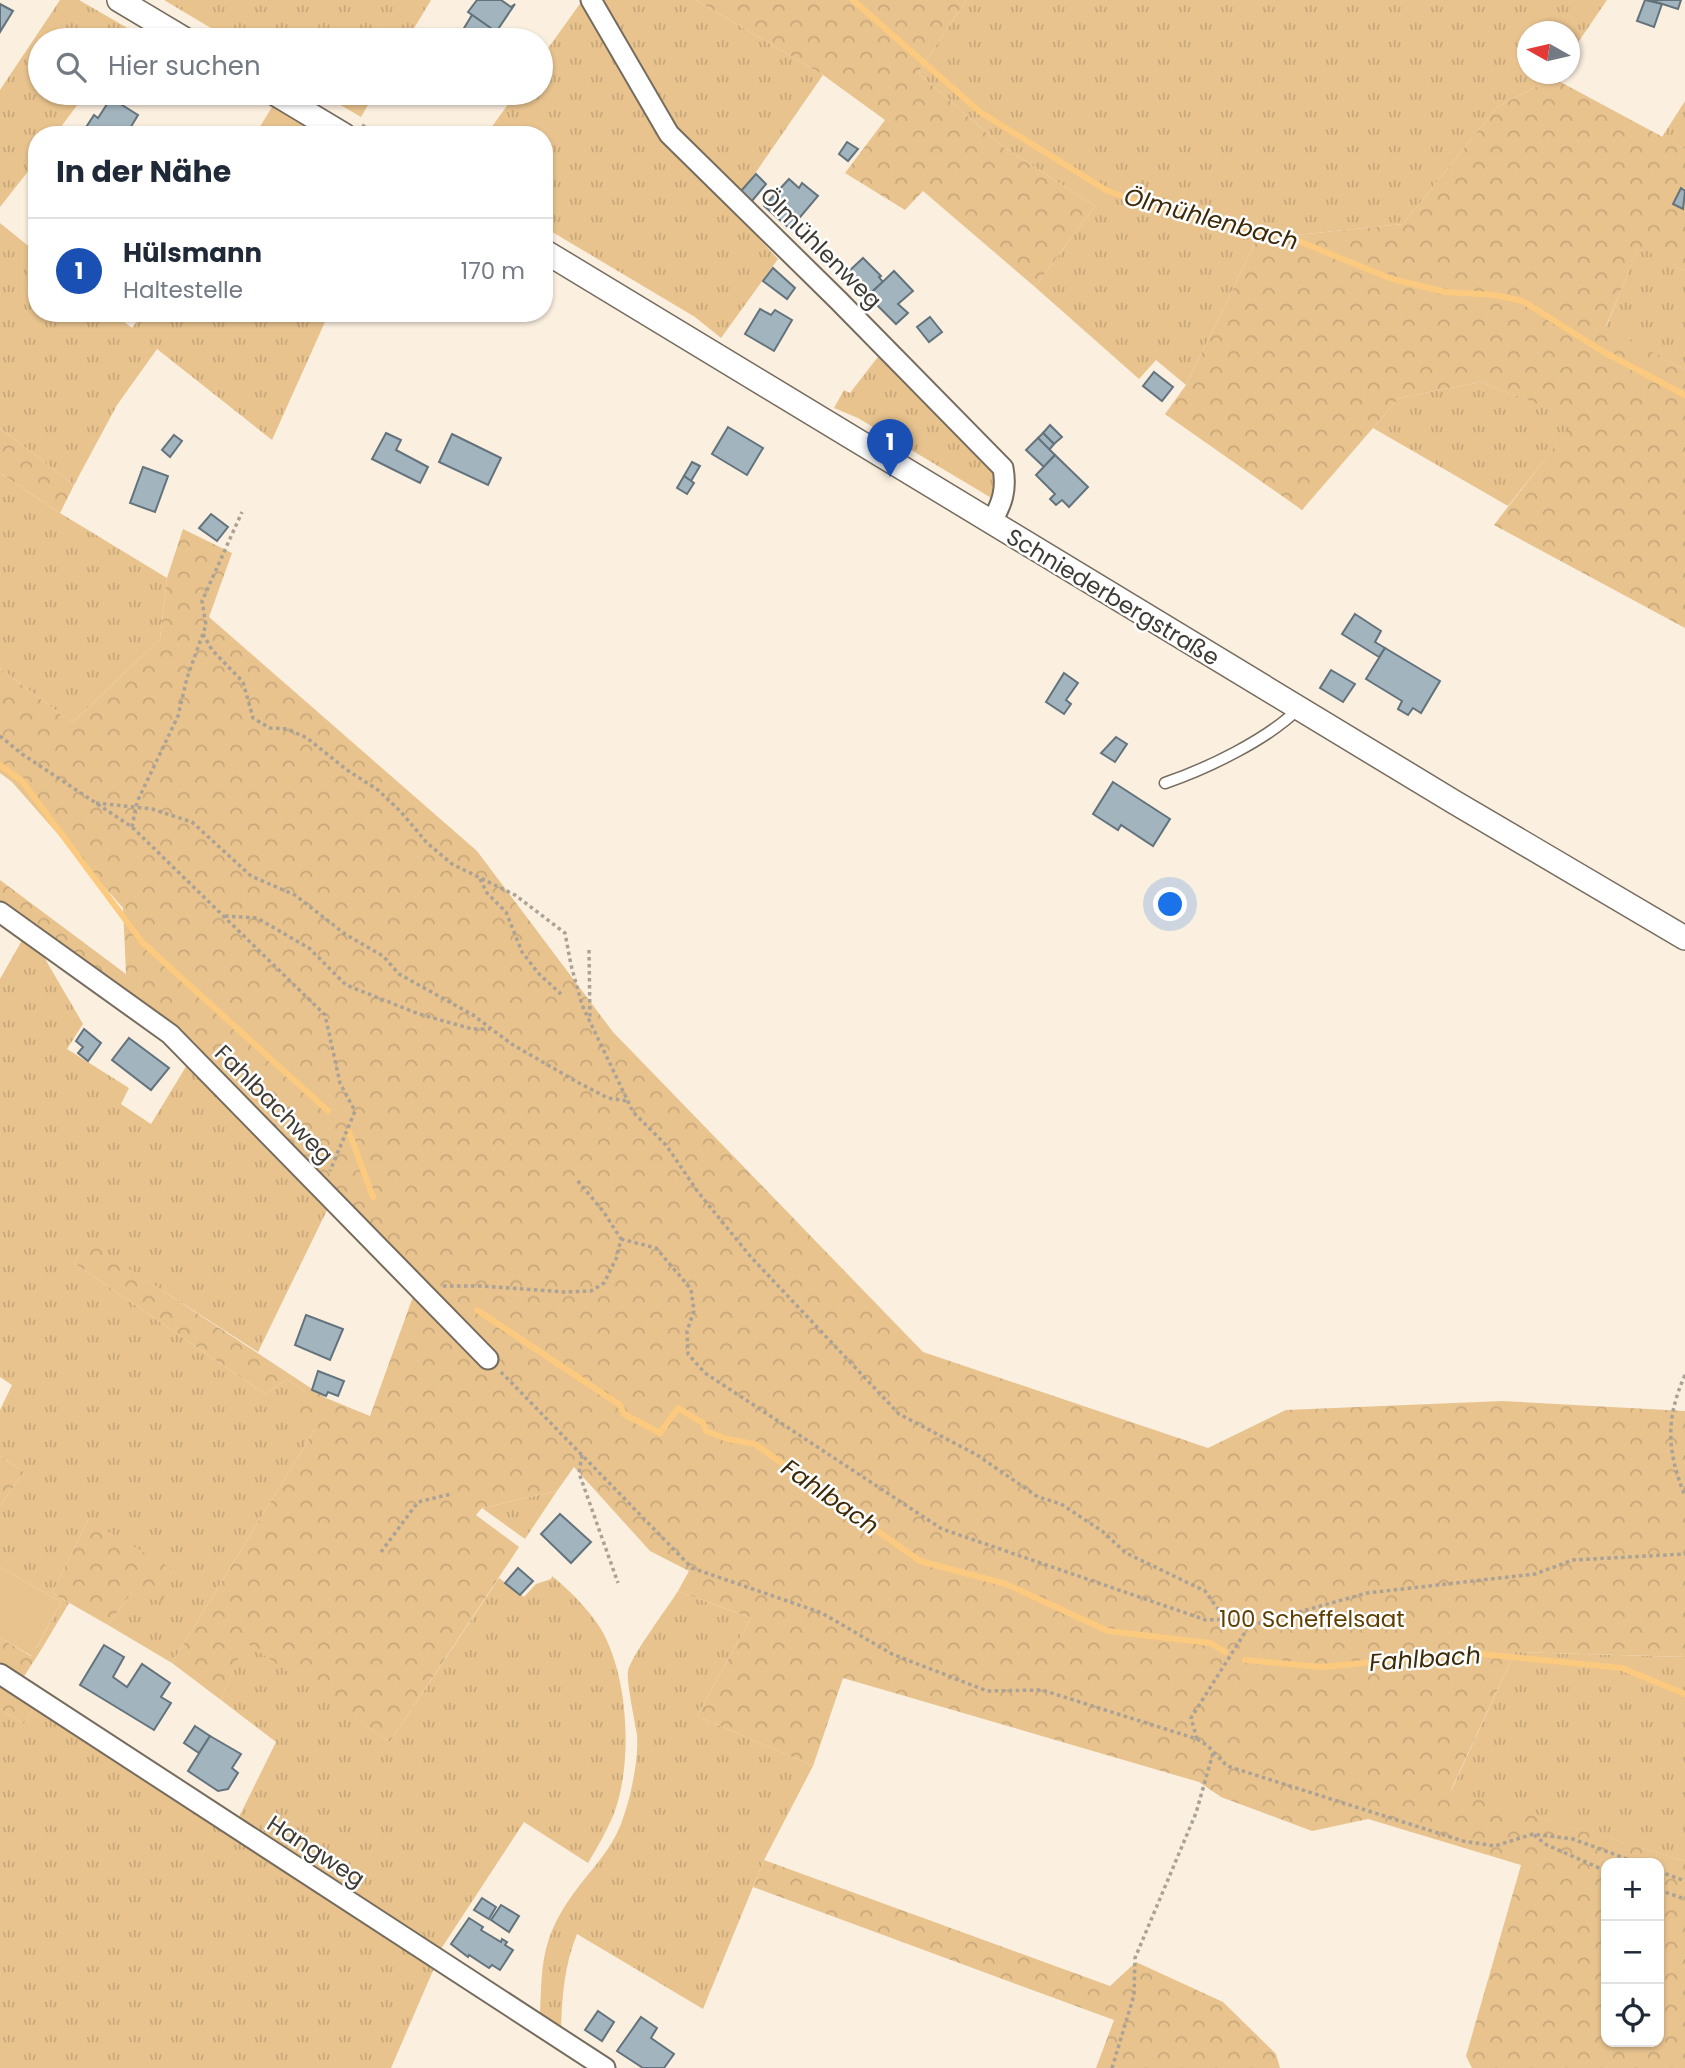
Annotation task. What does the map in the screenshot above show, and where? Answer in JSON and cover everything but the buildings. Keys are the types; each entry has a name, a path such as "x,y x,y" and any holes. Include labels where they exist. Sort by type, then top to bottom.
{"street":[{"path":"119,0 166,28"},
{"name":"Ölmühlenweg","path":"591,0 669,134 848,309 1003,468 1006,484 1004,497 991,523"},
{"path":"294,105 329,126"},
{"name":"Schniederbergstraße","path":"553,256 1298,708 1685,938"},
{"name":"Fahlbachweg","path":"0,912 170,1034 488,1359"},
{"name":"Hangweg","path":"0,1674 605,2068"}],"lane":[{"path":"1164,783 1195,772 1233,753 1284,722 1298,708"}],"path":[{"path":"132,827 136,807 178,716 187,678 206,625 202,601 243,513"},
{"path":"203,634 212,649 243,682 253,718 271,728 287,729 307,738 347,770 378,790 427,843 452,864 515,895 565,933 582,1005 633,1112 666,1145 698,1192 750,1256 899,1414 976,1454 1038,1497 1061,1504 1102,1531 1126,1553 1205,1591 1229,1619"},
{"path":"0,736 22,754 132,827 325,1015 340,1083 355,1111 323,1189"},
{"path":"96,803 152,809 192,821 251,876 295,895 345,934 383,956 399,974 473,1015 492,1030 579,1083 608,1097 627,1101"},
{"path":"479,877 487,893 506,912 522,952 539,974 561,995"},
{"path":"223,915 257,918 309,948 346,985 386,1003 472,1030 492,1030"},
{"path":"589,950 590,1024"},
{"path":"578,1180 621,1239 656,1248 691,1289 694,1311 687,1331 688,1354 705,1373 942,1529 1206,1620 1229,1619 1249,1626 1367,1593 1535,1574 1573,1560 1685,1554"},
{"path":"420,1289 482,1286 564,1292 592,1291 604,1283 616,1259 621,1239"},
{"path":"488,1359 692,1568 822,1614 892,1654 987,1691 1042,1690 1197,1739 1208,1746 1227,1766 1463,1841 1495,1846 1533,1833 1573,1839 1625,1858"},
{"path":"1685,1375 1676,1396 1671,1419 1670,1452 1685,1496"},
{"path":"582,1455 579,1473 618,1583"},
{"path":"381,1552 418,1503 451,1494"},
{"path":"1197,1739 1191,1718 1249,1626"},
{"path":"1112,2068 1134,1996 1135,1958 1196,1813 1213,1753"},
{"path":"1533,1833 1547,1845 1601,1869"},
{"path":"1664,1873 1685,1881"},
{"path":"1664,1892 1685,1899"}],"green space":[{"path":"60,0 79,0 128,28 41,28"},
{"path":"164,0 431,0 414,28 211,28"},
{"path":"597,0 696,0 823,75 738,198 673,131"},
{"path":"696,0 966,0 918,73 1003,147 1095,206 1035,287 923,191 905,210 845,173 885,120 823,75"},
{"path":"966,0 1607,0 1580,39 1580,21 1517,21 1517,84 1541,84 1497,107 1403,224 1257,239 1186,385 1156,360 1139,379 1035,287 1095,206 1003,147 918,73"},
{"path":"582,1 662,134 778,259 721,338 695,317 553,232 553,126 492,126 507,105 553,105 553,41"},
{"path":"28,48 28,105 77,105 62,126 28,126 28,171 0,207 0,90"},
{"path":"1541,84 1564,84 1685,149 1685,271 1639,247 1606,326 1685,370 1685,628 1494,525 1576,419 1481,382 1399,398 1302,510 1165,414 1186,385 1257,239 1403,224 1497,107"},
{"path":"1685,101 1685,149 1662,137"},
{"path":"269,105 277,105 312,126 260,126 272,107"},
{"path":"340,105 368,105 361,117"},
{"path":"0,223 28,246 28,322 124,322 132,328 136,322 325,322 272,440 157,349 117,405 74,485 0,428"},
{"path":"1639,246 1685,271 1685,370 1606,327"},
{"path":"881,353 991,468 997,488 993,499 858,418 834,408 844,390 850,393"},
{"path":"1481,382 1577,419 1508,506 1373,428 1399,398"},
{"path":"0,428 74,485 60,513 0,473"},
{"path":"0,473 167,578 160,639 72,723 0,668"},
{"name":"100 Scheffelsaat","path":"183,529 232,553 209,617 477,851 613,1032 923,1352 1208,1448 1286,1410 1503,1401 1685,1411 1685,1657 1515,1652 1451,1790 1685,1861 1685,2068 1472,2068 1466,2056 1521,1865 1368,1819 1312,1831 1221,1797 1199,1782 843,1678 813,1766 697,1716 751,1618 678,1591 689,1571 650,1551 574,1467 557,1491 482,1508 476,1515 519,1547 390,1742 245,1642 221,1700 172,1663 315,1429 289,1410 305,1392 287,1379 265,1394 74,1263 87,1241 326,1398 370,1416 415,1291 172,1031 0,907 0,880 126,974 123,908 12,782 0,773 0,668 72,723 160,639 167,578"},
{"path":"25,935 37,945 83,1024 67,1049 129,1088 121,1104 151,1124 190,1060 330,1204 258,1352 87,1242 74,1263 265,1394 287,1379 305,1392 315,1429 172,1663 108,1625 132,1592 88,1520 52,1593 69,1603 41,1650 37,1647 61,1602 0,1567 0,1506 24,1472 0,1456 0,1410 12,1385 0,1377 0,979"},
{"path":"0,1456 24,1472 0,1506"},
{"path":"557,1491 525,1539 482,1508"},
{"path":"88,1520 171,1568 163,1602 132,1592 108,1625 52,1593"},
{"path":"0,1567 61,1602 32,1656 0,1638"},
{"path":"552,1576 576,1598 597,1623 608,1642 622,1691 626,1744 620,1795 613,1816 588,1863 524,1822 437,1955 237,1821 276,1742 221,1700 245,1641 390,1742 499,1578 524,1597 536,1584 551,1579"},
{"path":"678,1591 751,1618 697,1716 813,1766 764,1860 703,2009 577,1934 564,1982 561,2031 540,2018 548,1941 561,1913 619,1830 629,1799 637,1754 628,1671 643,1643"},
{"path":"0,1638 31,1656 37,1647 41,1650 21,1681 36,1704 24,1724 0,1709"},
{"path":"1515,1652 1685,1657 1685,1861 1451,1791"},
{"path":"36,1704 435,1966 391,2068 0,2068 0,1709 24,1724"},
{"path":"764,1860 1110,1986 1136,1962 1223,2002 1276,2054 1280,2068 1096,2068 1114,2020 753,1887"}],"waterway":[{"name":"Ölmühlenbach","path":"853,0 980,112 1106,190 1161,211 1286,236 1392,279 1446,292 1494,295 1523,301 1602,351 1685,395"},
{"path":"0,765 22,781 142,942 328,1111"},
{"name":"Fahlbach","path":"349,1132 373,1197"},
{"name":"Fahlbach","path":"477,1310 620,1405 624,1414 660,1433 678,1408 703,1423 706,1431 727,1439 755,1444 920,1561 1006,1584 1108,1631 1210,1643 1225,1652"},
{"name":"Fahlbach","path":"1245,1660 1322,1667 1472,1653 1622,1668 1685,1694"}],"place":[{"name":"Hülsmann","path":"890,477"}]}
